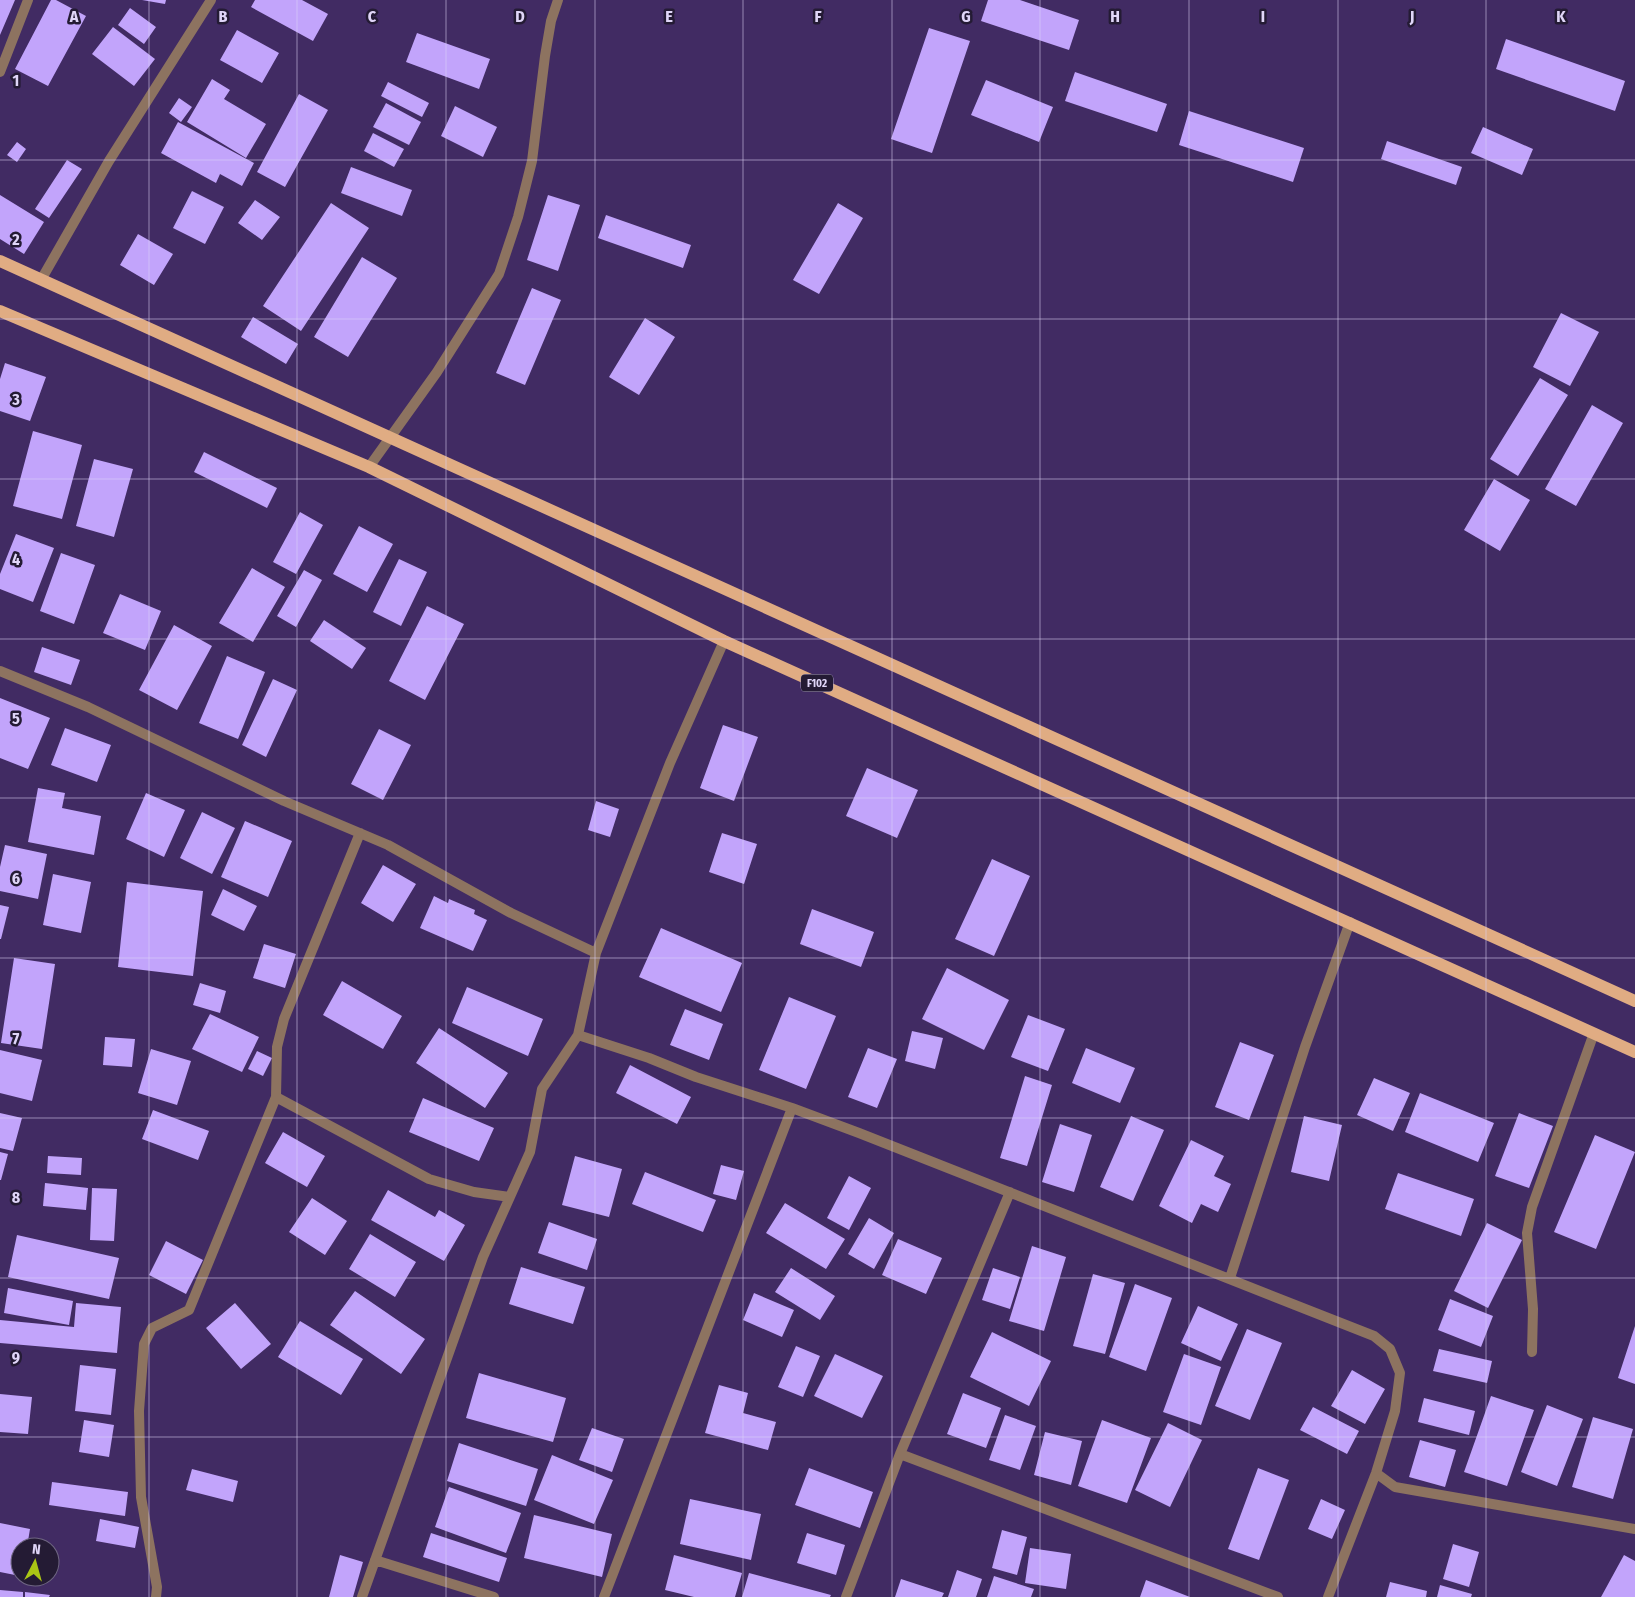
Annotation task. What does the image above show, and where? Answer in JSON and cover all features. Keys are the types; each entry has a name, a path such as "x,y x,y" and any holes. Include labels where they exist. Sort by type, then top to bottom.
{"main road":[{"path":"0,262 1635,1001"},
{"name":"F102","path":"0,311 369,467 724,641 1635,1052"}],"street":[{"path":"0,72 28,0"},
{"path":"40,280 109,161 211,0"},
{"path":"369,467 392,438 462,334 499,274 518,218 532,161 545,56 551,21 558,0"},
{"path":"362,1597 483,1257 530,1152 542,1089 578,1035 596,952 670,763 724,641"},
{"path":"0,671 88,707 284,801 388,846 510,913 596,952"},
{"path":"156,1597 157,1587 140,1496 139,1411 144,1344 152,1328 189,1310 276,1097 277,1047 284,1019 360,833"},
{"path":"1230,1278 1305,1047 1350,922"},
{"path":"1532,1352 1533,1308 1527,1232 1532,1207 1594,1033"},
{"path":"578,1035 649,1058 696,1077 792,1108 1374,1336 1390,1348 1400,1373 1395,1411 1376,1473 1328,1597"},
{"path":"276,1097 429,1179 474,1192 510,1197"},
{"path":"604,1597 792,1108"},
{"path":"846,1597 900,1454 1010,1192"},
{"path":"900,1454 1278,1597"},
{"path":"1376,1473 1394,1487 1635,1530"},
{"path":"375,1560 494,1597"}],"building":[{"path":"0,0 15,0 0,35"},
{"path":"51,0 56,0 86,16 48,86 15,69"},
{"path":"142,0 166,0 165,4"},
{"path":"255,0 302,0 328,14 313,41 251,7"},
{"path":"988,0 1020,0 1079,20 1069,50 981,21"},
{"path":"130,8 156,27 144,44 118,25"},
{"path":"113,27 155,59 134,86 92,54"},
{"path":"929,28 970,41 932,153 891,139"},
{"path":"237,30 279,53 262,83 220,60"},
{"path":"417,33 490,59 479,89 406,62"},
{"path":"1506,39 1625,81 1615,111 1496,69"},
{"path":"1075,72 1167,104 1157,132 1065,101"},
{"path":"212,79 230,90 224,99 266,124 246,158 187,122"},
{"path":"986,80 1053,107 1039,142 971,115"},
{"path":"388,82 429,103 422,117 381,96"},
{"path":"299,94 328,110 285,187 257,172"},
{"path":"179,98 192,107 181,122 169,113"},
{"path":"386,103 421,122 409,145 373,127"},
{"path":"455,106 497,127 483,157 441,136"},
{"path":"1189,111 1304,148 1293,182 1179,145"},
{"path":"178,122 254,163 242,186 220,174 216,183 161,153"},
{"path":"1483,127 1533,149 1522,175 1471,153"},
{"path":"373,133 404,149 394,167 364,151"},
{"path":"1387,141 1462,167 1456,185 1381,159"},
{"path":"17,142 26,149 17,162 7,155"},
{"path":"67,160 82,169 49,218 35,209"},
{"path":"351,167 412,190 402,216 341,193"},
{"path":"192,191 224,207 205,244 173,228"},
{"path":"0,195 44,222 24,254 0,239"},
{"path":"548,195 580,205 558,271 527,260"},
{"path":"255,200 280,217 262,240 238,223"},
{"path":"331,203 369,228 301,331 263,306"},
{"path":"838,203 863,218 819,294 793,280"},
{"path":"606,215 691,245 683,268 598,238"},
{"path":"138,234 173,254 154,285 120,265"},
{"path":"362,257 397,278 348,357 314,337"},
{"path":"532,288 561,300 525,385 496,373"},
{"path":"1561,313 1599,332 1570,386 1533,367"},
{"path":"253,317 298,344 286,364 241,337"},
{"path":"645,318 675,337 639,395 609,377"},
{"path":"5,363 46,377 30,421 0,411 0,379"},
{"path":"1540,378 1568,395 1518,476 1490,459"},
{"path":"1592,405 1623,423 1576,506 1545,489"},
{"path":"33,431 82,445 62,519 13,506"},
{"path":"204,452 277,488 267,508 194,472"},
{"path":"94,459 133,469 114,537 76,526"},
{"path":"1494,479 1530,500 1500,551 1464,530"},
{"path":"300,512 323,525 296,574 273,562"},
{"path":"359,526 393,544 367,592 333,574"},
{"path":"16,534 54,548 33,602 0,589 0,574"},
{"path":"61,553 95,565 74,624 40,611"},
{"path":"399,559 427,572 401,626 373,612"},
{"path":"252,568 285,587 253,642 219,623"},
{"path":"304,570 322,580 296,627 277,616"},
{"path":"120,594 161,611 145,650 103,633"},
{"path":"427,606 464,624 425,700 389,681"},
{"path":"324,620 366,648 352,669 310,641"},
{"path":"174,625 212,646 177,710 139,690"},
{"path":"42,647 80,660 71,685 34,672"},
{"path":"227,656 265,672 238,739 199,723"},
{"path":"273,679 297,690 266,757 242,745"},
{"path":"0,698 50,718 28,769 0,758"},
{"path":"723,725 758,737 734,801 700,788"},
{"path":"65,728 111,745 97,782 51,765"},
{"path":"379,729 411,745 383,800 351,784"},
{"path":"867,768 918,790 897,838 846,816"},
{"path":"38,788 65,793 62,808 101,816 94,855 28,842"},
{"path":"146,793 185,810 164,857 126,839"},
{"path":"596,801 619,809 610,837 588,830"},
{"path":"202,812 235,828 212,874 180,858"},
{"path":"245,821 292,841 268,897 221,877"},
{"path":"722,833 757,844 744,884 709,872"},
{"path":"5,845 47,854 38,899 0,891 0,867"},
{"path":"992,859 1030,876 994,956 955,939"},
{"path":"383,865 416,884 393,922 361,903"},
{"path":"53,874 91,882 81,933 43,925"},
{"path":"127,882 203,891 193,976 118,967"},
{"path":"223,889 257,906 244,931 211,915"},
{"path":"434,896 448,903 449,899 475,910 474,914 487,920 473,951 420,928"},
{"path":"0,905 9,907 1,939 0,939"},
{"path":"812,909 874,932 861,967 800,944"},
{"path":"661,928 742,963 721,1012 639,977"},
{"path":"264,944 296,954 285,988 253,978"},
{"path":"14,958 55,964 42,1049 1,1043"},
{"path":"947,968 1009,1000 984,1050 922,1019"},
{"path":"342,981 402,1016 383,1049 323,1015"},
{"path":"200,983 226,991 220,1013 193,1005"},
{"path":"467,987 543,1019 528,1056 452,1023"},
{"path":"789,997 836,1016 806,1089 759,1070"},
{"path":"685,1009 723,1024 709,1060 670,1045"},
{"path":"210,1014 259,1037 242,1072 192,1049"},
{"path":"1028,1015 1065,1029 1048,1071 1011,1057"},
{"path":"439,1028 508,1073 485,1108 416,1063"},
{"path":"912,1031 943,1038 935,1069 905,1061"},
{"path":"105,1037 135,1039 132,1067 103,1065"},
{"path":"1240,1042 1274,1055 1249,1120 1215,1107"},
{"path":"868,1048 897,1059 877,1108 848,1097"},
{"path":"1086,1048 1135,1068 1120,1103 1072,1083"},
{"path":"151,1049 191,1061 177,1105 138,1093"},
{"path":"0,1050 42,1060 32,1101 0,1093"},
{"path":"257,1051 272,1058 263,1076 248,1069"},
{"path":"630,1065 691,1097 677,1124 616,1093"},
{"path":"1025,1076 1052,1085 1027,1166 1000,1158"},
{"path":"1374,1078 1410,1093 1393,1131 1357,1115"},
{"path":"1420,1093 1494,1123 1478,1162 1405,1132"},
{"path":"423,1098 494,1128 479,1161 409,1132"},
{"path":"153,1110 209,1131 198,1160 142,1139"},
{"path":"0,1113 22,1118 13,1151 0,1148"},
{"path":"1519,1113 1553,1126 1529,1188 1495,1176"},
{"path":"1131,1116 1164,1130 1133,1201 1100,1187"},
{"path":"1304,1116 1342,1125 1329,1181 1291,1172"},
{"path":"1060,1124 1092,1135 1074,1192 1042,1182"},
{"path":"283,1132 325,1156 307,1187 265,1163"},
{"path":"1595,1135 1635,1152 1596,1249 1554,1232"},
{"path":"1191,1140 1224,1156 1214,1176 1231,1184 1218,1212 1201,1204 1192,1223 1159,1206"},
{"path":"0,1152 8,1154 1,1180 0,1180"},
{"path":"48,1156 82,1158 81,1175 47,1173"},
{"path":"575,1156 622,1169 609,1217 562,1205"},
{"path":"721,1165 744,1171 736,1200 713,1194"},
{"path":"645,1172 716,1200 703,1232 632,1204"},
{"path":"1398,1173 1474,1199 1461,1236 1385,1209"},
{"path":"849,1176 871,1188 849,1230 827,1218"},
{"path":"45,1183 88,1188 86,1210 43,1206"},
{"path":"92,1188 117,1189 114,1241 90,1240"},
{"path":"388,1190 435,1217 439,1210 465,1225 444,1261 371,1220"},
{"path":"312,1198 347,1221 325,1255 289,1232"},
{"path":"785,1203 845,1239 826,1269 766,1233"},
{"path":"869,1218 894,1233 874,1269 848,1254"},
{"path":"549,1222 597,1239 587,1270 538,1253"},
{"path":"1487,1223 1522,1240 1488,1308 1454,1291"},
{"path":"370,1234 416,1262 395,1297 349,1269"},
{"path":"17,1235 119,1258 109,1299 8,1277"},
{"path":"898,1239 942,1258 926,1294 882,1275"},
{"path":"166,1241 203,1260 186,1294 149,1275"},
{"path":"1032,1246 1066,1257 1044,1331 1009,1321"},
{"path":"521,1267 585,1287 573,1324 509,1304"},
{"path":"791,1268 835,1296 820,1320 775,1292"},
{"path":"993,1268 1020,1277 1010,1309 982,1300"},
{"path":"1093,1274 1125,1283 1105,1354 1073,1346"},
{"path":"1135,1284 1172,1298 1146,1371 1109,1357"},
{"path":"8,1288 73,1301 69,1325 4,1313"},
{"path":"355,1291 425,1339 401,1374 330,1325"},
{"path":"754,1293 794,1310 782,1337 743,1320"},
{"path":"1450,1299 1493,1316 1481,1347 1438,1330"},
{"path":"76,1303 121,1307 117,1353 0,1343 0,1320 74,1327"},
{"path":"235,1303 271,1344 241,1369 206,1328"},
{"path":"1198,1306 1238,1324 1221,1361 1181,1343"},
{"path":"300,1321 363,1359 341,1395 278,1357"},
{"path":"1635,1326 1635,1384 1618,1378"},
{"path":"1247,1329 1282,1343 1250,1420 1215,1406"},
{"path":"992,1332 1051,1361 1029,1406 970,1377"},
{"path":"796,1346 820,1356 803,1397 778,1387"},
{"path":"1439,1349 1492,1361 1487,1383 1433,1371"},
{"path":"835,1354 883,1376 862,1418 814,1396"},
{"path":"1184,1354 1221,1367 1201,1425 1163,1412"},
{"path":"80,1365 116,1369 111,1415 75,1411"},
{"path":"1352,1370 1385,1389 1365,1424 1331,1406"},
{"path":"479,1373 566,1398 553,1442 466,1418"},
{"path":"719,1385 748,1393 743,1413 776,1422 768,1450 705,1433"},
{"path":"963,1393 1001,1408 986,1448 947,1434"},
{"path":"0,1394 32,1397 28,1434 0,1432"},
{"path":"1491,1396 1534,1410 1507,1486 1464,1472"},
{"path":"1424,1398 1475,1411 1469,1435 1418,1422"},
{"path":"1547,1405 1583,1419 1557,1486 1521,1472"},
{"path":"1313,1407 1359,1431 1347,1454 1300,1430"},
{"path":"1005,1415 1036,1426 1020,1470 989,1460"},
{"path":"1593,1417 1633,1429 1613,1499 1572,1487"},
{"path":"84,1420 114,1425 109,1457 79,1452"},
{"path":"1102,1420 1151,1438 1127,1503 1078,1486"},
{"path":"1168,1423 1202,1440 1170,1507 1135,1490"},
{"path":"592,1428 624,1439 612,1472 579,1460"},
{"path":"1045,1432 1082,1441 1071,1485 1034,1475"},
{"path":"1420,1440 1456,1450 1445,1487 1409,1477"},
{"path":"459,1443 538,1469 526,1506 447,1481"},
{"path":"552,1455 613,1480 594,1524 534,1500"},
{"path":"809,1468 873,1492 860,1528 795,1505"},
{"path":"1258,1468 1289,1480 1259,1560 1228,1549"},
{"path":"192,1469 238,1481 233,1502 186,1490"},
{"path":"52,1482 128,1492 125,1516 49,1505"},
{"path":"449,1487 521,1513 506,1553 435,1527"},
{"path":"690,1499 761,1514 751,1560 680,1544"},
{"path":"1321,1499 1345,1510 1332,1539 1308,1529"},
{"path":"534,1515 612,1534 602,1577 524,1558"},
{"path":"100,1519 139,1527 135,1548 96,1541"},
{"path":"0,1523 30,1529 29,1537 10,1537 10,1574 0,1572"},
{"path":"1002,1530 1027,1537 1017,1575 992,1568"},
{"path":"431,1533 507,1558 499,1582 423,1557"},
{"path":"807,1533 845,1545 836,1575 797,1563"},
{"path":"1453,1544 1479,1552 1469,1587 1443,1579"},
{"path":"1030,1548 1071,1554 1066,1589 1025,1583"},
{"path":"340,1555 363,1562 353,1597 329,1597"},
{"path":"674,1555 742,1573 735,1597 694,1597 665,1590"},
{"path":"1624,1555 1635,1561 1635,1597 1601,1597"},
{"path":"957,1570 982,1579 976,1597 948,1597"},
{"path":"749,1573 831,1595 830,1597 742,1597"},
{"path":"994,1576 1034,1589 1031,1597 987,1597"},
{"path":"901,1579 944,1593 942,1597 895,1597"},
{"path":"1146,1580 1190,1597 1140,1597"},
{"path":"1390,1582 1427,1591 1426,1597 1386,1597"},
{"path":"1440,1585 1472,1594 1471,1597 1437,1597"},
{"path":"0,1590 23,1592 23,1597 0,1597"},
{"path":"25,1592 50,1595 49,1597 25,1597"}]}
